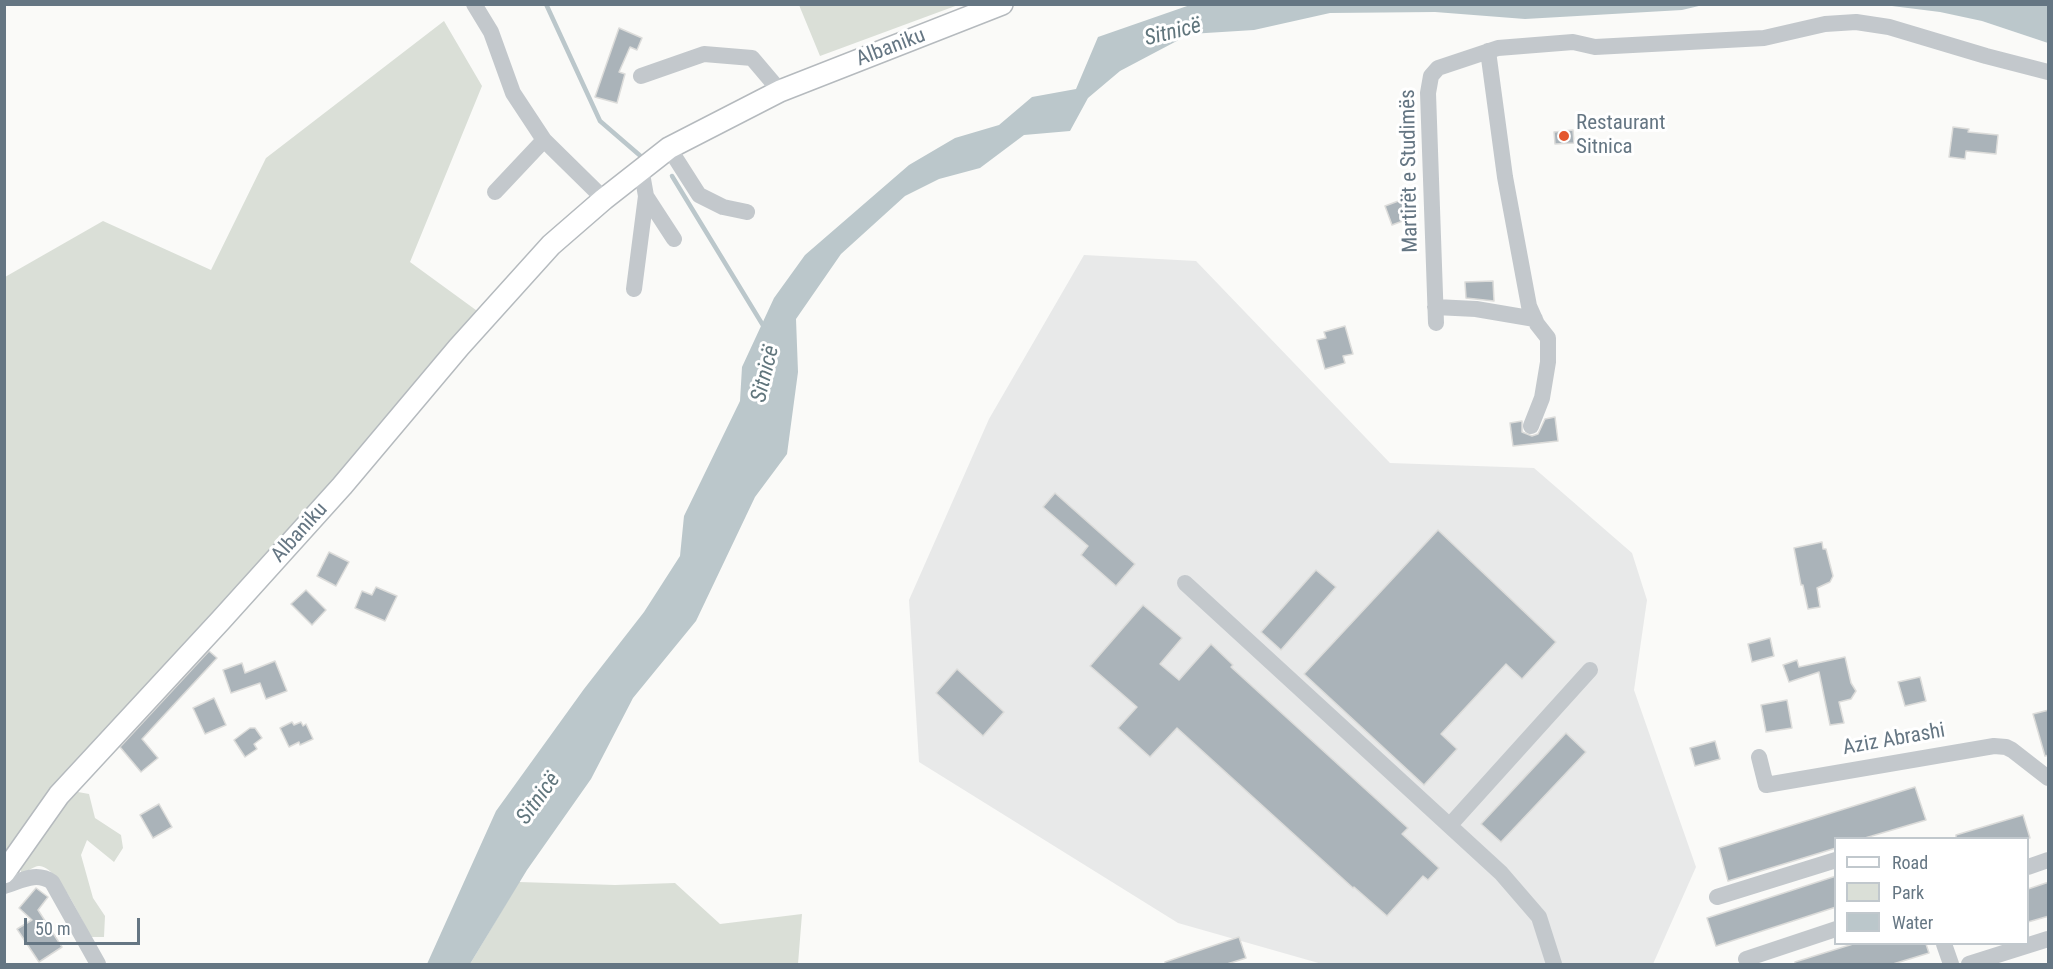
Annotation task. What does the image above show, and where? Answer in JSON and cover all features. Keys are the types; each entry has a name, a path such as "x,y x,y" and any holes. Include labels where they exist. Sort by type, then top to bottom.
{"main road":[{"name":"Albaniku","path":"4,873 59,795 327,503 459,347 543,253 604,199 669,148 780,91 1002,4"}],"street":[{"path":"474,4 491,32 513,93 544,140 604,199"},
{"name":"Martirët e Studimës","path":"1535,319 1476,309 1436,315 1428,93 1431,76 1438,68 1498,48 1573,42 1595,47 1764,38 1825,24 1856,22 1879,24 2049,72"},
{"path":"1488,51 1505,177 1529,306 1548,338 1548,362 1542,398 1531,426"},
{"path":"641,76 704,54 752,58 780,91"},
{"path":"495,192 544,140"},
{"path":"669,148 699,195 723,207 747,212"},
{"path":"633,289 646,196 641,168"},
{"path":"646,196 674,240"},
{"path":"1185,583 1501,873 1539,917 1554,964"},
{"path":"1450,825 1590,670"},
{"name":"Aziz Abrashi","path":"1759,757 1766,785 1994,746 2012,750 2049,778"},
{"path":"2029,867 2049,860"},
{"path":"1717,897 1834,861"},
{"path":"4,886 38,876 44,876 52,882 98,964"},
{"path":"1746,958 1834,930"},
{"path":"1969,964 2049,939"},
{"path":"1944,945 1951,964"}],"shaded area":[{"path":"1084,255 1196,261 1390,463 1534,468 1632,553 1647,600 1634,690 1696,867 1653,964 1322,964 1178,923 919,762 909,600 989,419"}],"green space":[{"path":"799,5 958,5 820,56"},
{"path":"444,21 482,86 410,262 480,313 15,839 5,857 5,277 103,221 211,270 266,158"},
{"path":"78,792 89,794 95,818 121,835 123,848 114,862 87,840 81,855 93,898 105,916 104,937 91,937 61,883 45,868 38,866 21,875 21,866 63,805"},
{"path":"519,882 615,885 675,883 720,924 802,914 798,964 470,964"}],"water":[{"name":"Sitnicë","path":"1190,5 1703,5 1682,10 1525,19 1435,12 1330,13 1254,30 1190,34 1120,71 1088,98 1070,131 1024,135 980,168 939,179 905,196 841,254 796,319 798,372 787,454 755,497 696,621 633,698 591,779 527,870 470,964 427,964 496,811 584,689 644,612 680,556 684,516 740,401 742,367 774,298 805,255 909,165 955,138 999,125 1032,97 1076,89 1098,37"},
{"path":"1884,5 2048,5 2048,43 1982,21 1940,12"}],"building":[{"path":"619,28 642,38 637,50 630,47 619,72 625,74 617,103 595,97"},
{"path":"1953,127 1969,129 1968,132 1998,135 1996,154 1966,151 1965,159 1949,157"},
{"path":"1573,130 1574,143 1555,144 1554,132"},
{"path":"1409,197 1416,216 1392,225 1385,206"},
{"path":"1493,281 1494,301 1466,298 1465,282"},
{"path":"1345,326 1353,354 1343,356 1345,363 1325,369 1317,340 1326,338 1324,332"},
{"path":"1555,417 1558,441 1513,446 1510,423 1522,421 1522,432 1532,436 1538,434 1545,419"},
{"path":"1055,493 1135,564 1116,586 1081,555 1088,546 1043,507"},
{"path":"1438,530 1556,642 1522,679 1506,664 1441,734 1457,749 1424,785 1304,674"},
{"path":"1822,542 1833,576 1830,582 1817,588 1820,607 1808,609 1794,548"},
{"path":"329,552 349,562 336,586 317,576"},
{"path":"1316,570 1336,587 1281,650 1261,632"},
{"path":"376,587 397,596 385,621 355,608 362,591 372,595"},
{"path":"306,590 326,610 312,625 291,604"},
{"path":"1143,605 1182,638 1160,664 1179,680 1211,644 1233,665 1231,667 1408,828 1402,834 1439,868 1428,880 1423,876 1387,916 1353,888 1177,728 1150,757 1118,728 1137,707 1090,666"},
{"path":"1770,638 1774,656 1752,662 1748,644"},
{"path":"209,651 217,658 142,739 158,758 141,772 120,747"},
{"path":"1845,657 1851,683 1856,691 1851,699 1839,702 1844,723 1830,725 1819,672 1789,682 1783,665 1797,660 1799,667"},
{"path":"275,661 287,691 266,699 260,683 231,693 223,670 242,663 245,673"},
{"path":"957,669 1004,712 983,736 936,693"},
{"path":"1920,677 1926,701 1905,706 1898,682"},
{"path":"214,698 226,725 205,734 193,708"},
{"path":"1787,700 1792,728 1766,732 1761,705"},
{"path":"2049,710 2049,755 2045,756 2033,714"},
{"path":"292,722 294,725 301,722 303,726 306,724 313,739 289,747 280,728"},
{"path":"250,728 255,728 262,738 254,744 257,749 245,757 234,740"},
{"path":"1566,733 1586,752 1501,842 1481,824"},
{"path":"1715,741 1720,759 1695,766 1690,748"},
{"path":"1915,787 1926,820 1868,837 1834,837 1834,849 1728,881 1719,848"},
{"path":"159,804 172,827 153,838 140,815"},
{"path":"2023,815 2030,838 1956,837 1956,835"},
{"path":"1834,877 1834,908 1716,946 1707,918"},
{"path":"2049,882 2049,916 2029,922 2029,889"},
{"path":"36,888 48,897 38,910 62,947 39,962 17,929 32,920 19,908"},
{"path":"1239,937 1246,958 1227,964 1165,964 1165,962"},
{"path":"1850,945 1926,945 1929,953 1893,964 1795,964 1795,962"}],"waterway":[{"path":"546,4 600,121 644,159"},
{"path":"672,176 764,327"}],"place":[{"name":"Restaurant Sitnica","path":"1564,136"}]}
